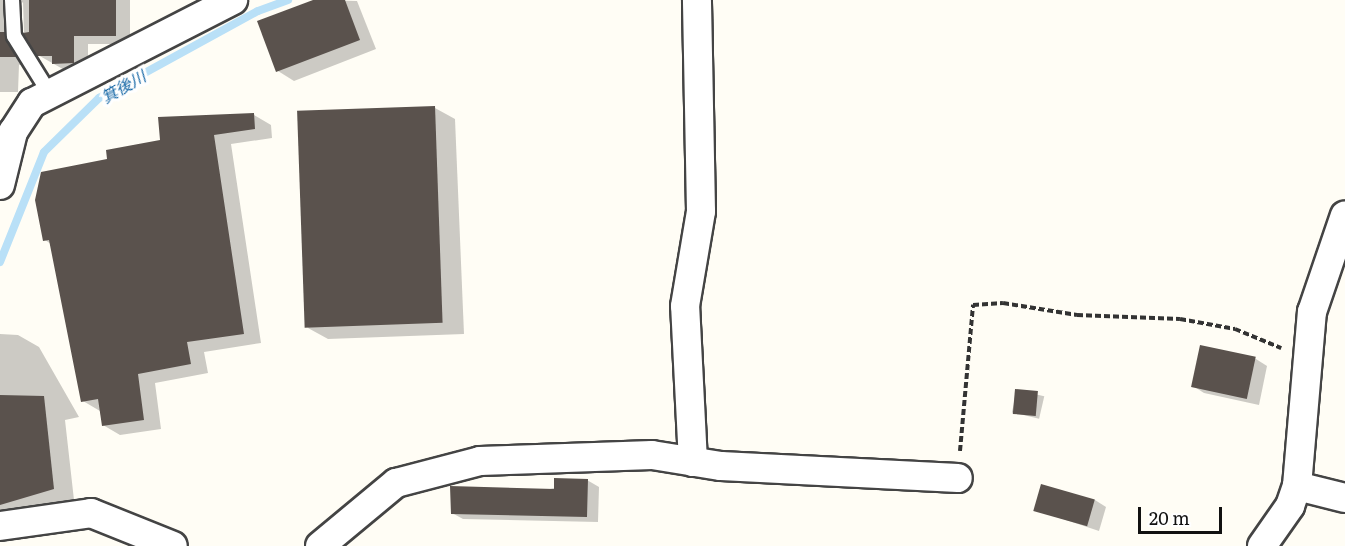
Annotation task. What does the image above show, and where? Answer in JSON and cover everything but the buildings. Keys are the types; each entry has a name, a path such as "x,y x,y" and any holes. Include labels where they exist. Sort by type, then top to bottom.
{"street":[{"path":"0,185 13,132 32,103 233,0"},
{"path":"693,462 685,306 701,211 697,0"},
{"path":"1262,546 1290,506 1297,486 1311,312 1345,215"},
{"path":"320,546 396,483 480,461 652,456 693,462 958,478"},
{"path":"1297,486 1345,498"},
{"path":"0,526 91,513 173,546"}],"lane":[{"path":"12,0 14,36 50,94"}],"path":[{"path":"958,478 973,305 1003,303 1077,315 1180,319 1235,329 1306,359"}],"waterway":[{"name":"箕後川","path":"0,262 44,152 99,98 258,11 288,0"}]}
